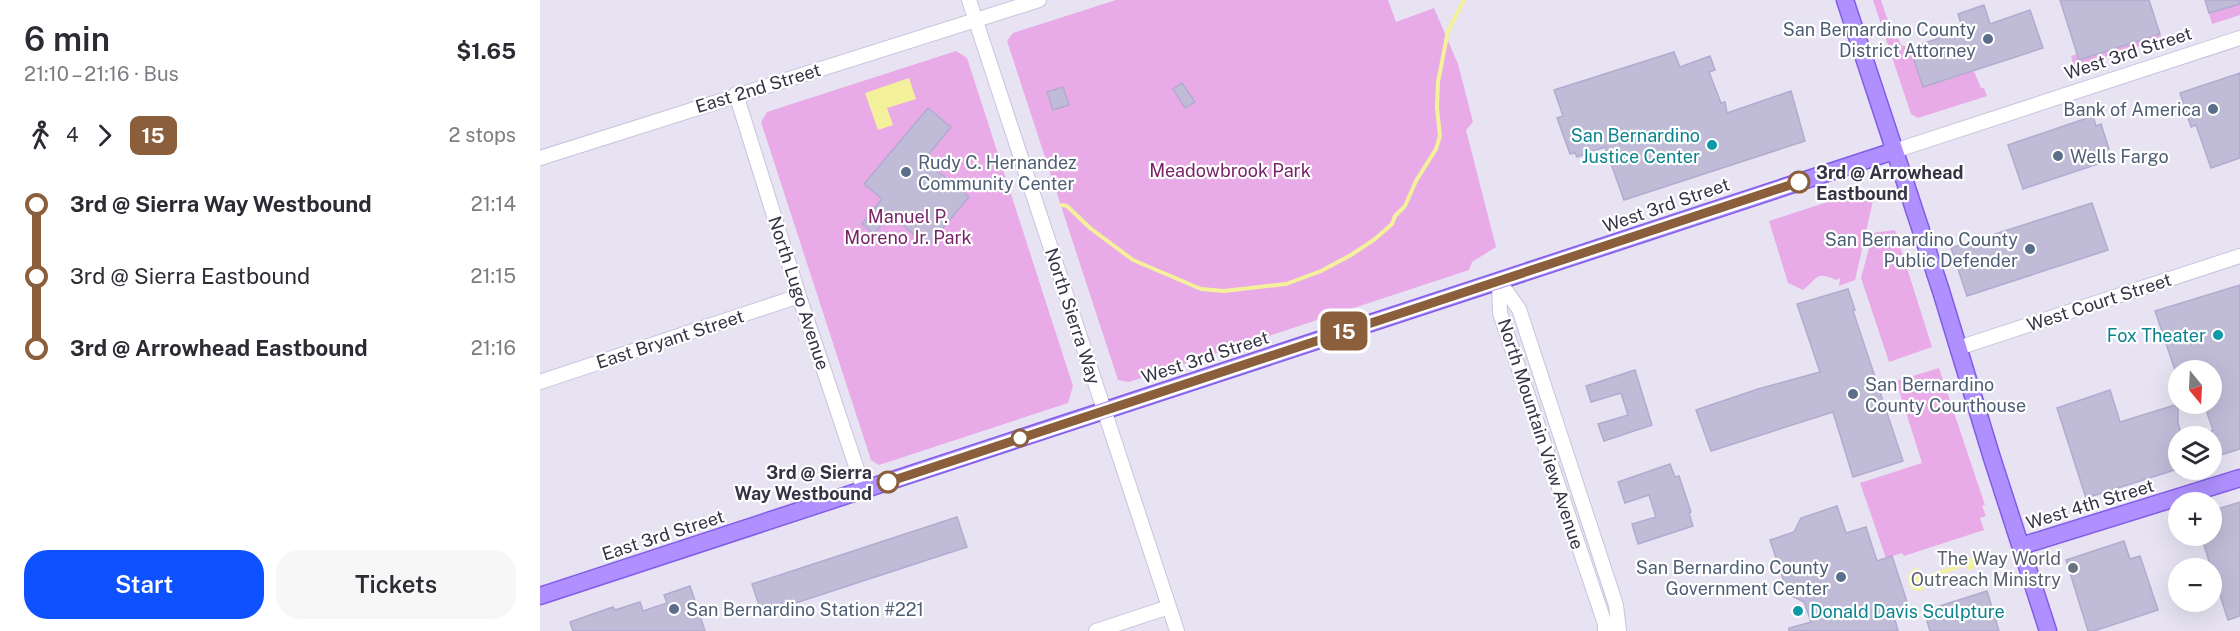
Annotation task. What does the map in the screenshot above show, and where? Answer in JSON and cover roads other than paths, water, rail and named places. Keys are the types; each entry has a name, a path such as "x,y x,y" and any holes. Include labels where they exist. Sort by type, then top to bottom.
{"main road":[{"path":"1845,0 2048,631"},
{"name":"West 3rd Street","path":"1105,411 1894,151"},
{"name":"East 3rd Street","path":"540,596 1105,411"},
{"name":"West 4th Street","path":"2020,546 2240,478"}],"street":[{"name":"North Sierra Way","path":"969,0 1177,631"},
{"name":"East 2nd Street","path":"540,158 736,94 1039,0"},
{"name":"West 3rd Street","path":"1894,151 2240,38"},
{"name":"North Lugo Avenue","path":"736,94 799,296 864,490"},
{"name":"West Court Street","path":"1958,348 2240,256"},
{"name":"North Mountain View Avenue","path":"1499,281 1500,313 1605,624 1605,631"},
{"name":"North Mountain View Avenue","path":"1499,281 1519,309 1616,605 1619,631"},
{"name":"East Bryant Street","path":"540,382 799,296"},
{"path":"1096,631 1169,607"}],"waterway":[{"path":"1062,205 1067,206 1090,228 1133,260 1201,289 1224,291 1286,284 1321,271 1351,255 1392,224 1395,216 1405,206 1416,181 1436,149 1440,136 1437,108 1438,82 1448,31 1464,0"}],"place":[{"name":"San Bernardino County District Attorney","path":"1988,39"},
{"name":"Bank of America","path":"2213,109"},
{"name":"San Bernardino Justice Center","path":"1712,145"},
{"name":"Wells Fargo","path":"2058,156"},
{"name":"Rudy C. Hernandez Community Center","path":"906,172"},
{"name":"3rd @ Arrowhead Eastbound","path":"1799,182"},
{"name":"San Bernardino County Public Defender","path":"2030,249"},
{"name":"Fox Theater","path":"2218,335"},
{"name":"San Bernardino County Courthouse","path":"1853,394"},
{"name":"3rd @ Sierra Way Westbound","path":"888,482"},
{"name":"The Way World Outreach Ministry","path":"2073,568"},
{"name":"San Bernardino County Government Center","path":"1841,577"},
{"name":"San Bernardino Station #221","path":"674,609"},
{"name":"Donald Davis Sculpture","path":"1798,611"}],"park label":[{"name":"Meadowbrook Park","path":"1230,170"},
{"name":"Manuel P. Moreno Jr. Park","path":"908,226"}]}
